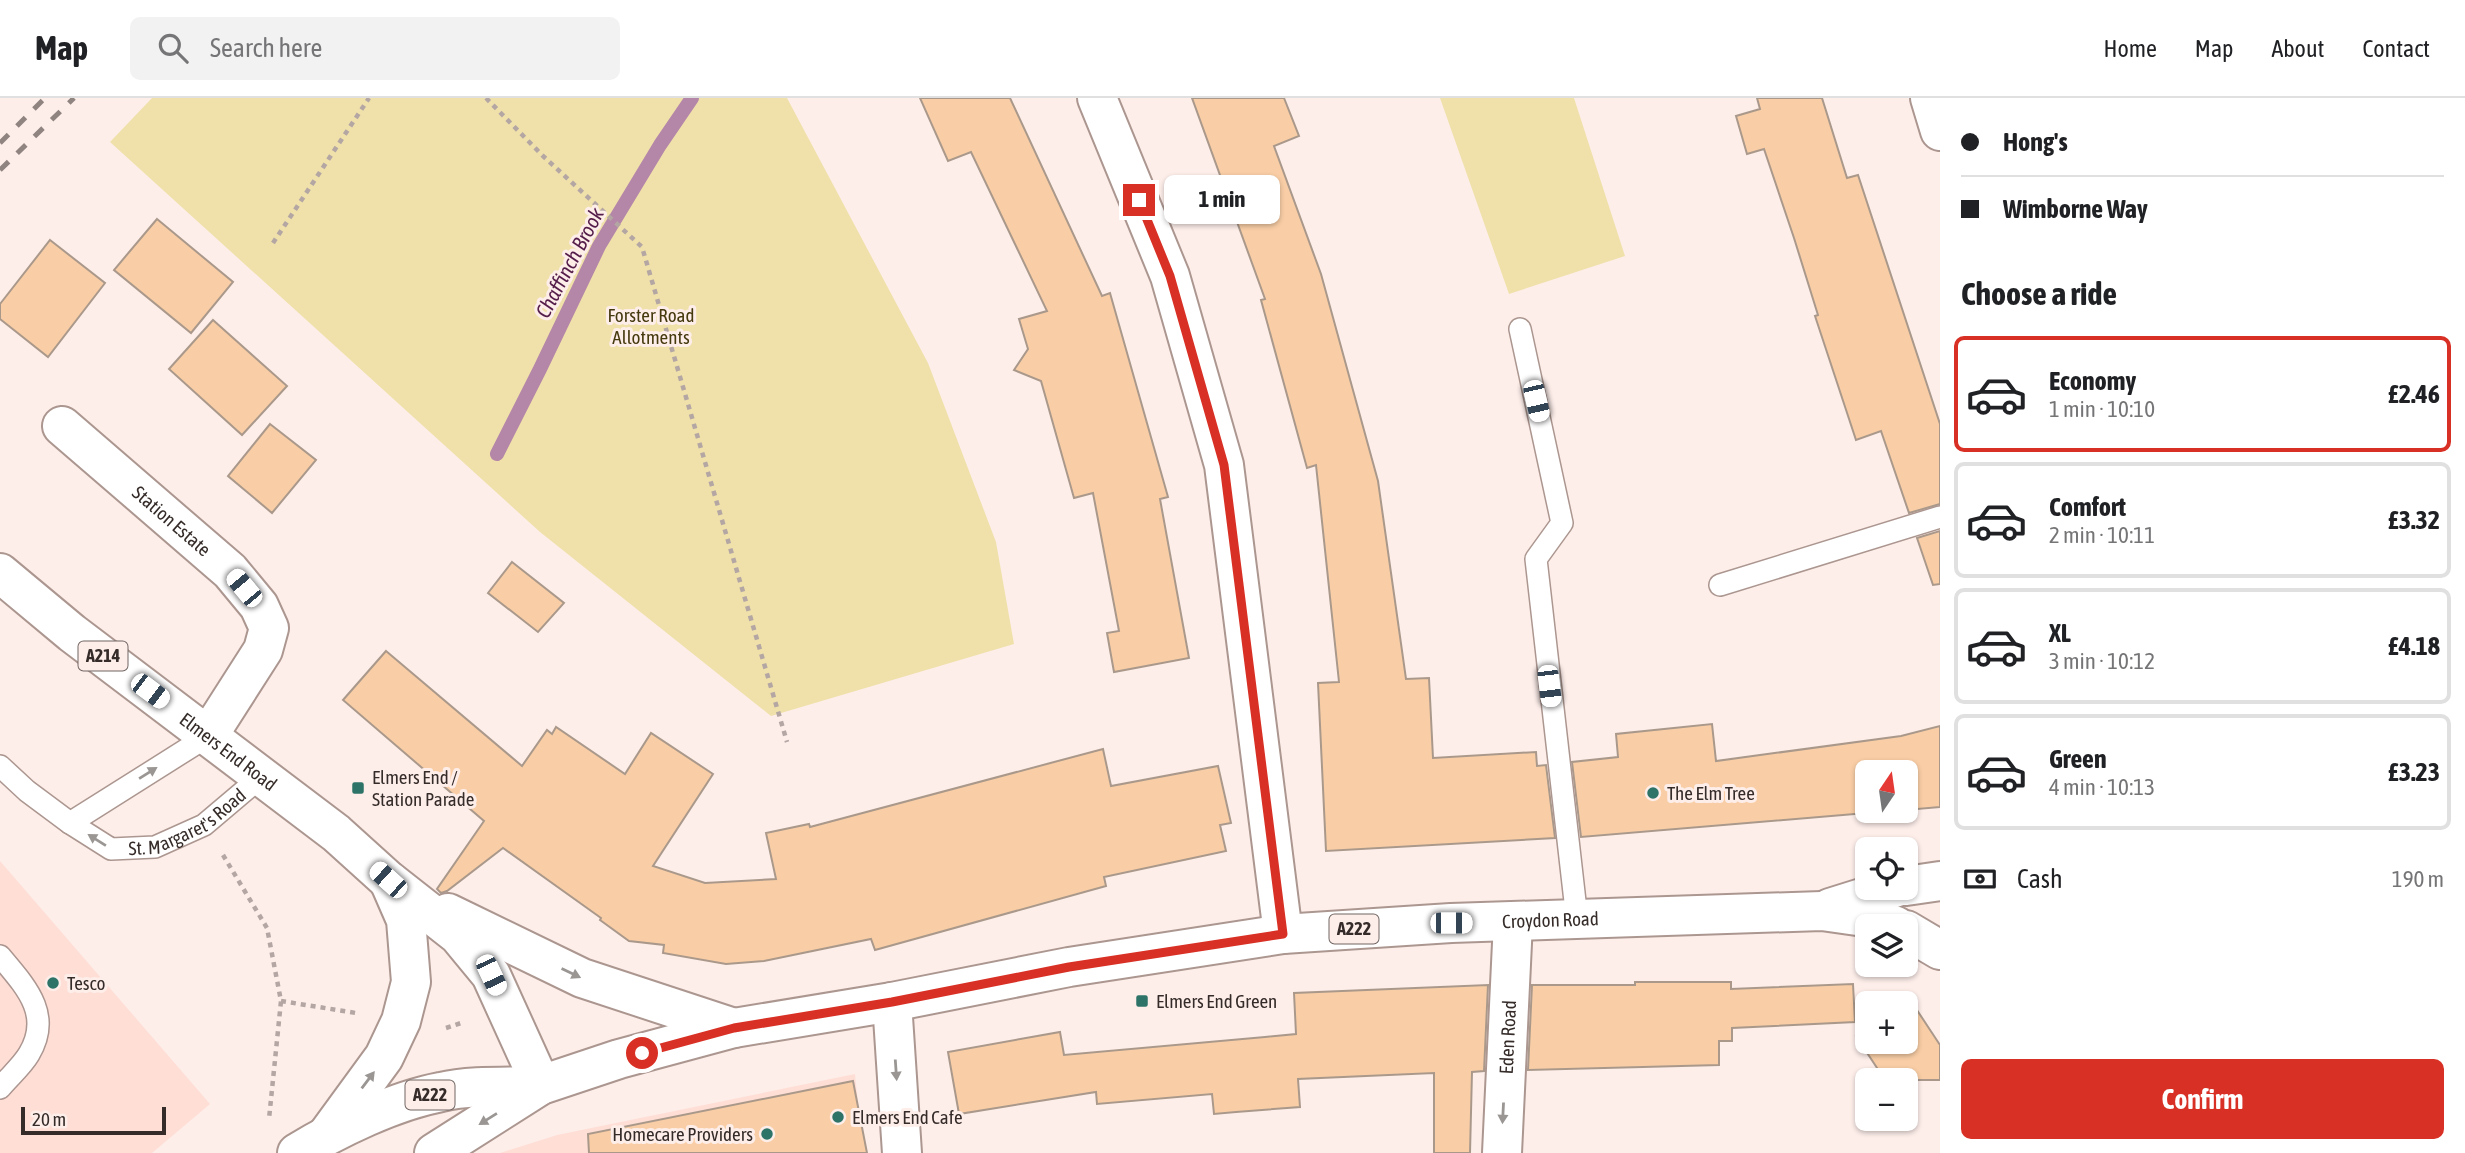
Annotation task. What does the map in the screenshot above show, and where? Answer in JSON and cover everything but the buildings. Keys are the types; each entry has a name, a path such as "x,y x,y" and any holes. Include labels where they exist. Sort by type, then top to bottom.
{"main road":[{"path":"1097,98 1170,276 1224,465 1283,934"},
{"path":"1930,98 1940,131"},
{"name":"Station Estate","path":"62,426 230,571 259,606 269,628 263,650 208,736"},
{"name":"Elmers End Road","path":"0,573 72,633 336,833 388,880 458,935 491,975 541,1085"},
{"path":"388,880 458,919 582,978 734,1028"},
{"name":"Elmers End Road","path":"312,1144 384,1057 401,1021 411,982 406,920 388,880"},
{"path":"1918,884 1940,881"},
{"name":"Croydon Road","path":"1822,911 1856,900"},
{"name":"Croydon Road","path":"434,1153 541,1085 619,1059 734,1028 892,1002 1069,967 1283,934 1451,923 1822,911 1855,916"},
{"name":"Eden Road","path":"1502,1153 1513,922"},
{"path":"1918,937 1940,950"},
{"path":"892,1002 902,1153"},
{"name":"Croydon Road","path":"312,1144 411,1100 443,1091 541,1085"}],"lane":[{"path":"1520,329 1562,523 1536,559 1577,919"},
{"path":"1720,584 1940,517"},
{"path":"70,823 208,736"},
{"name":"St. Margaret's Road","path":"0,766 27,791 111,849 155,847 204,825 262,776"},
{"path":"0,956 37,1007 40,1030 29,1054 0,1088"}],"path":[{"path":"274,243 369,98"},
{"path":"486,98 642,247 787,742"},
{"path":"204,825 267,928 281,1001 268,1129"}],"shaded area":[{"name":"Tesco","path":"0,861 210,1104 152,1153 0,1153"},
{"path":"855,1074 863,1153 500,1153 557,1135"}],"green space":[{"name":"Forster Road Allotments","path":"152,98 787,98 928,363 996,542 1014,644 771,716 540,532 110,142"},
{"path":"1440,98 1574,98 1625,256 1509,294"}],"waterway":[{"name":"Chaffinch Brook","path":"497,454 599,246 692,98"}],"railway":[{"path":"0,143 45,98"},
{"path":"0,170 74,98"}],"place":[{"name":"Elmers End / Station Parade","path":"358,788"},
{"name":"The Elm Tree","path":"1653,793"},
{"name":"Tesco","path":"53,983"},
{"name":"Elmers End Green","path":"1142,1001"},
{"name":"Elmers End Cafe","path":"838,1117"},
{"name":"Homecare Providers","path":"767,1134"}],"route":[{"path":"642,1053 734,1028 892,1002 1069,967 1283,934 1224,465 1170,276 1139,200"}]}
